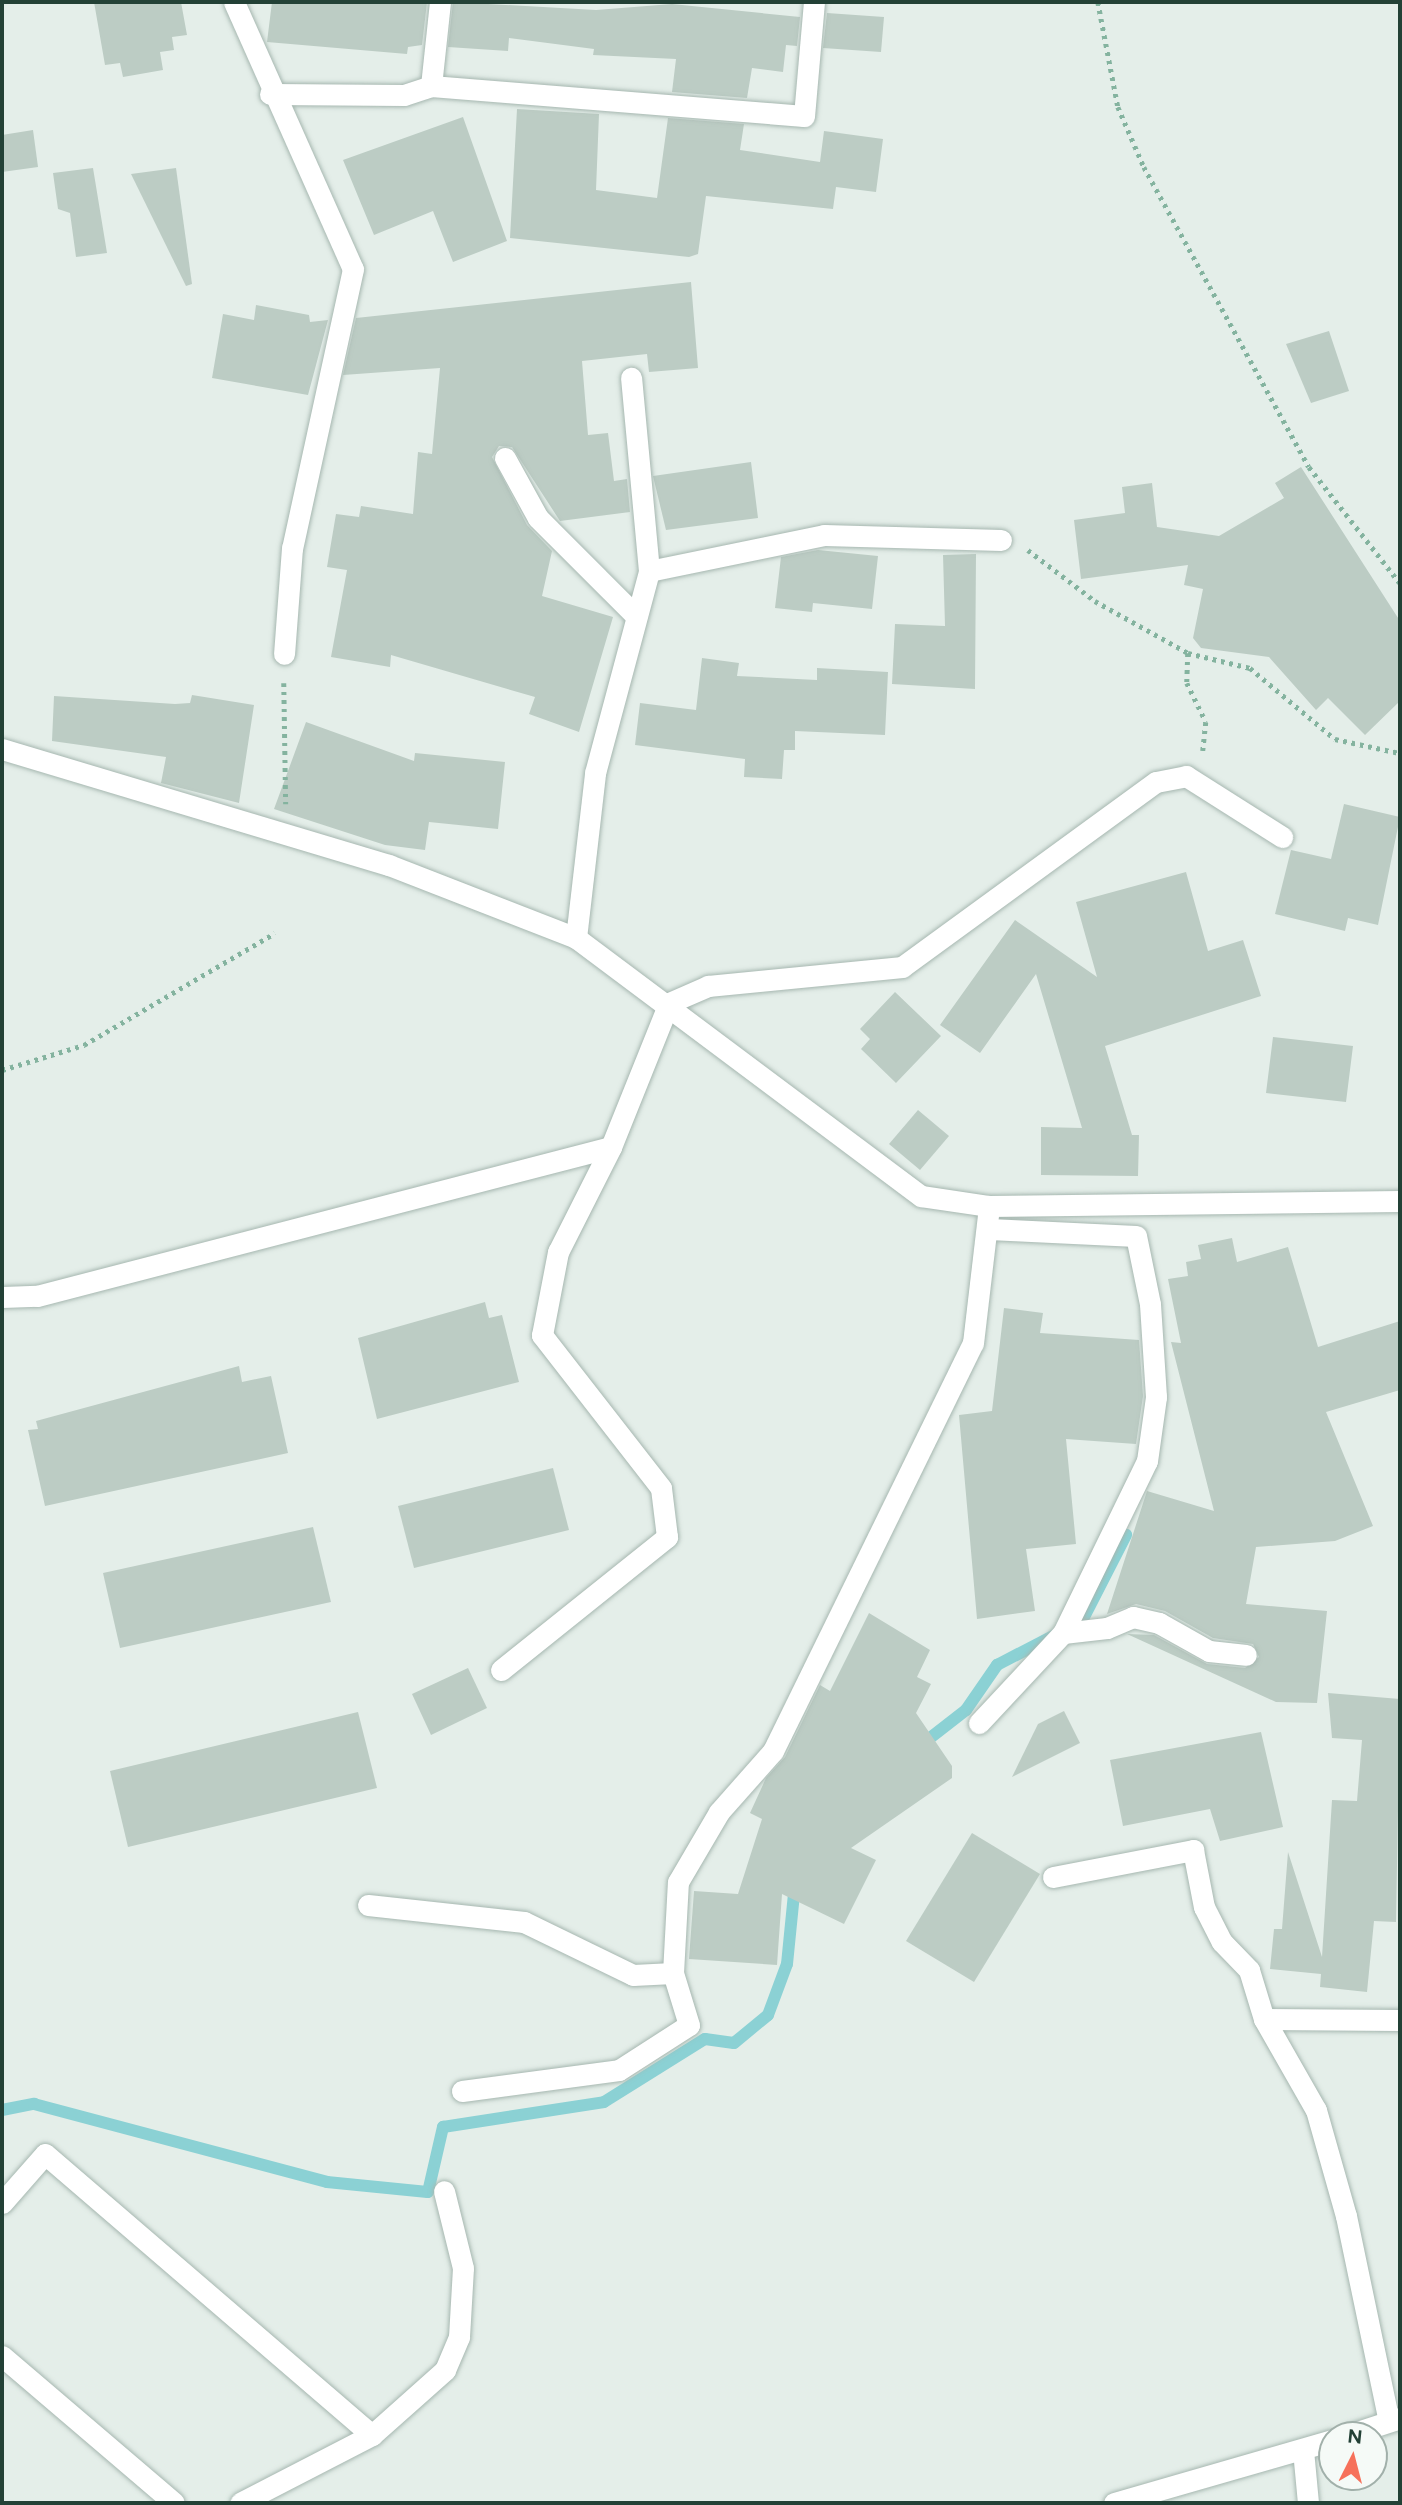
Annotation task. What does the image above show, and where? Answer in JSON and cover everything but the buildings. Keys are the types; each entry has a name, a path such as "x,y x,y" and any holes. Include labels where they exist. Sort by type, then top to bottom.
{"street":[{"path":"234,2 270,94 353,269 292,548 284,654"},
{"path":"431,86 440,2"},
{"path":"270,94 404,95 431,86 804,116 814,2"},
{"path":"576,938 595,773 635,615 649,571 631,378"},
{"path":"505,458 538,518 635,615"},
{"path":"649,571 824,534 1001,540"},
{"path":"2,749 286,831 576,938 669,1003 889,1177 921,1196 989,1206 1400,1201"},
{"path":"501,1670 667,1537 661,1488 542,1335 558,1252 611,1147 669,1003 708,986 902,967 1156,782 1186,776 1282,837"},
{"path":"2,1297 37,1296 611,1147"},
{"path":"462,2091 619,2070 689,2025 673,1973 678,1882 719,1812 774,1751 973,1343 989,1229 989,1206"},
{"path":"979,1723 1063,1633 1147,1461 1156,1397 1150,1304 1136,1236 989,1229"},
{"path":"1063,1633 1107,1628 1133,1617 1159,1623 1209,1651 1246,1655"},
{"path":"1053,1877 1193,1850 1204,1907 1222,1942 1249,1970 1264,2019 1316,2110 1346,2216 1395,2420"},
{"path":"368,1905 524,1922 633,1975 673,1973"},
{"path":"1264,2019 1400,2020"},
{"path":"2,2203 46,2154 372,2435"},
{"path":"240,2503 372,2435 445,2370 458,2337 463,2268 444,2191"},
{"path":"2,2356 174,2503"},
{"path":"1114,2503 1318,2445"},
{"path":"1303,2451 1308,2503"}],"path":[{"path":"1098,2 1118,107 1144,167 1283,425 1400,583"},
{"path":"1001,540 1037,553 1095,601 1188,653 1250,668 1335,739 1400,753"},
{"path":"1186,776 1202,755 1206,722 1187,683 1188,653"},
{"path":"284,654 286,831"},
{"path":"2,1070 84,1045 275,933"}],"waterway":[{"path":"921,1745 966,1710 997,1665 1082,1621 1126,1535"},
{"path":"2,2110 34,2104 327,2182 428,2192 443,2127 604,2102 705,2039 734,2043 768,2015 787,1964 795,1884"}]}
